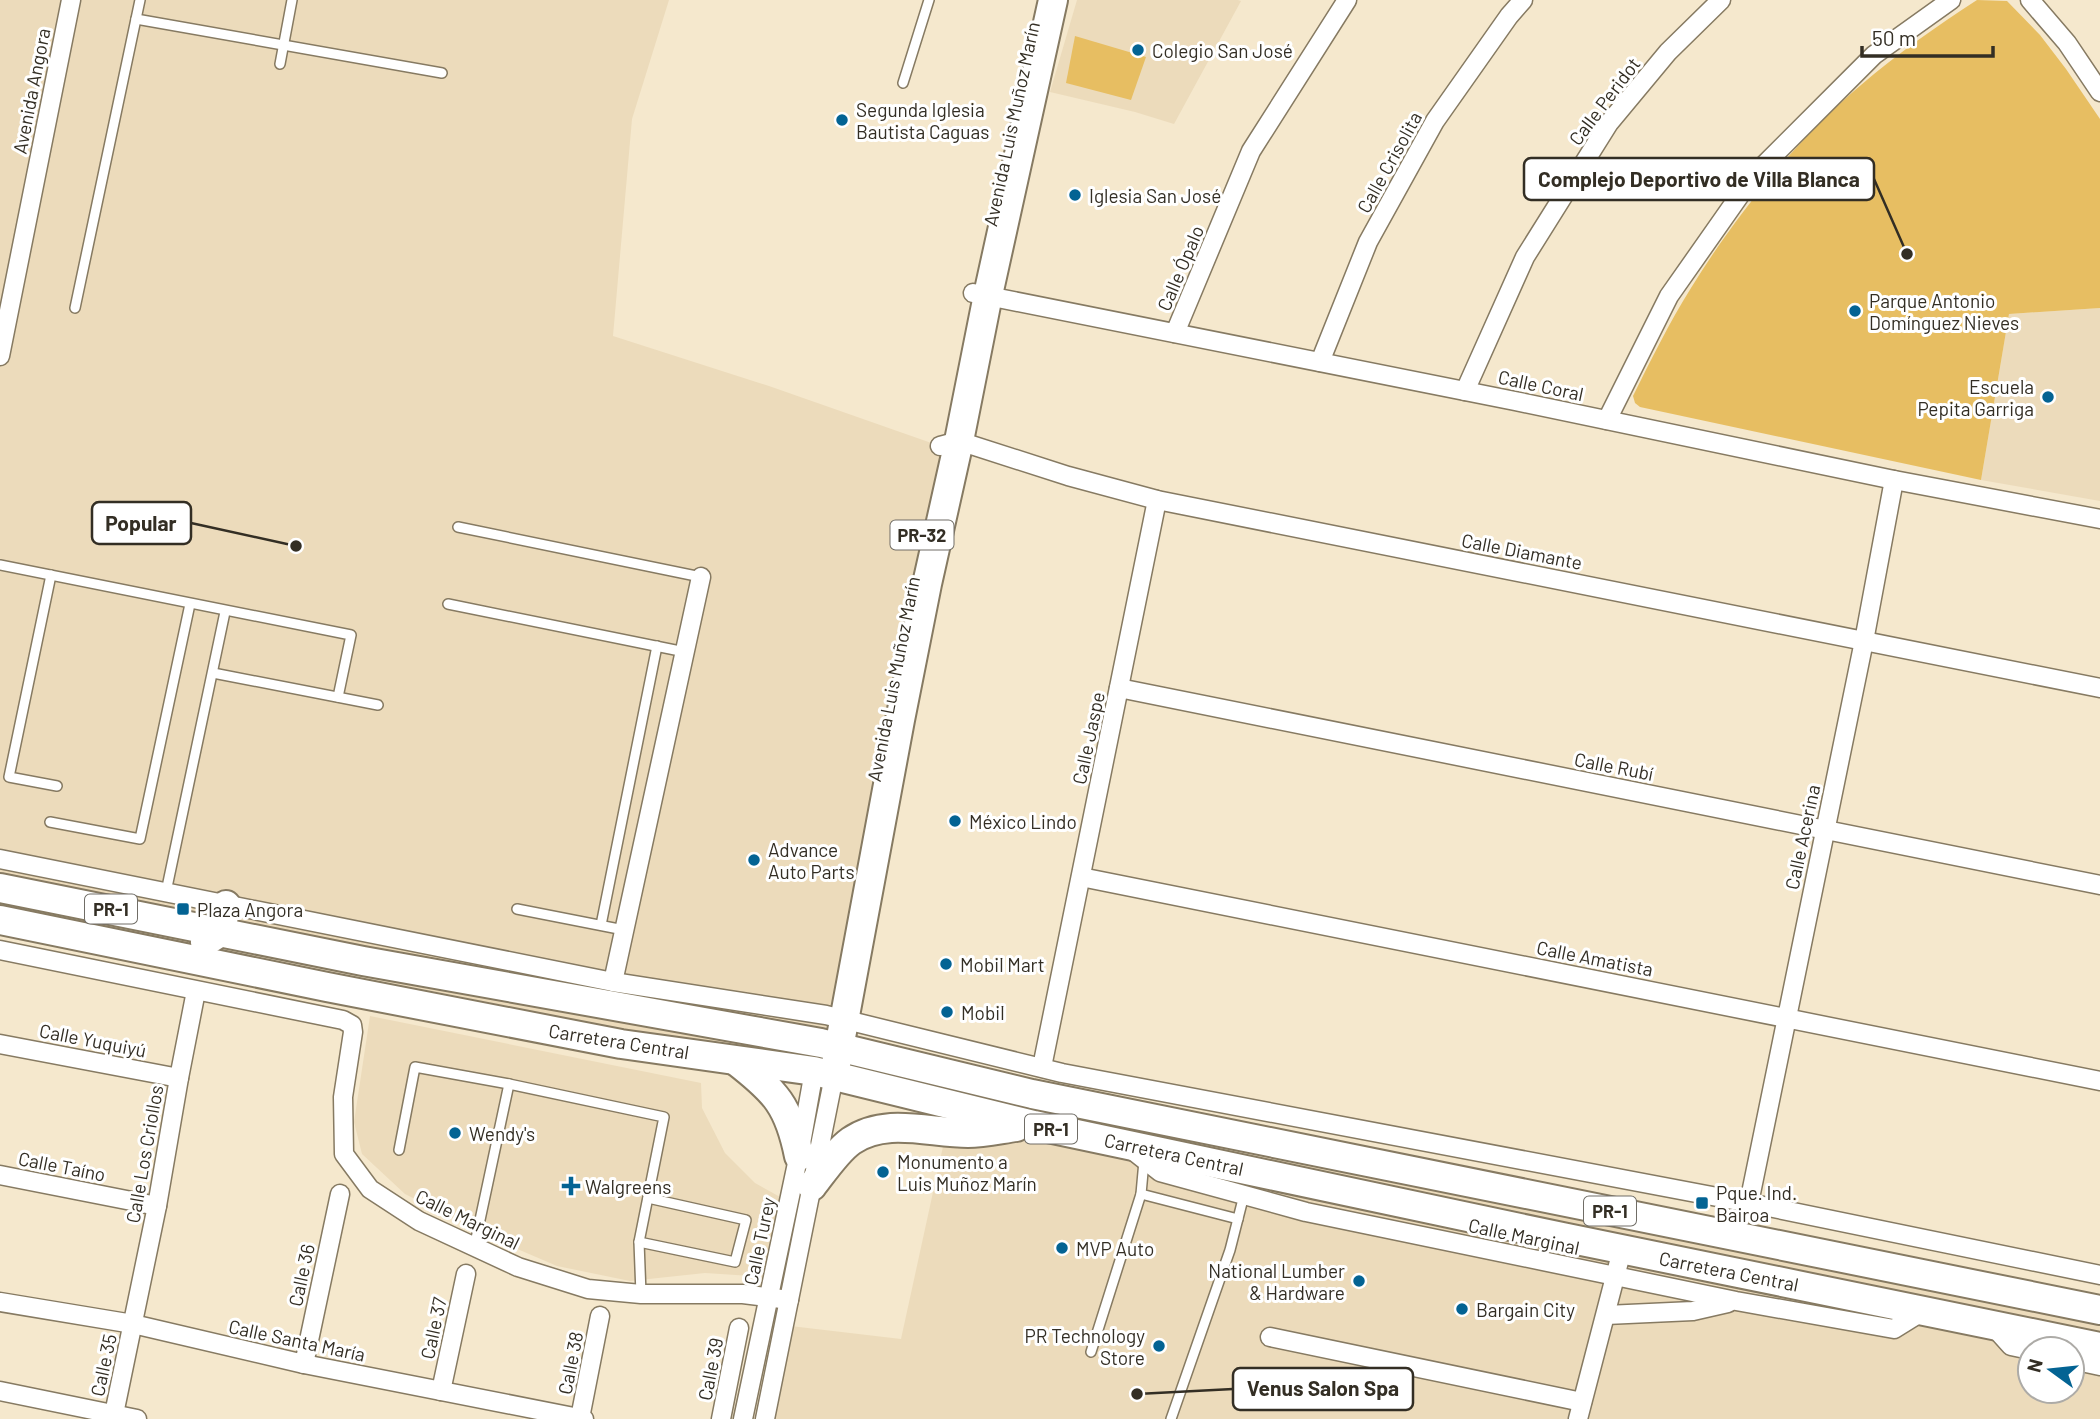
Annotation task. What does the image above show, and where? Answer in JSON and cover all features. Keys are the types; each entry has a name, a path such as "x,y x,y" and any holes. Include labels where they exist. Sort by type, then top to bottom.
{"main road":[{"name":"Avenida Luis Muñoz Marín","path":"824,1073 981,294 1037,0"},
{"name":"Avenida Luis Muñoz Marín","path":"981,294 1054,0"},
{"name":"Avenida Luis Muñoz Marín","path":"832,1031 900,720 949,443"},
{"name":"Carretera Central","path":"0,888 223,918 363,961 832,1031 1032,1094 2100,1310"},
{"path":"131,947 175,939 203,943 223,918"},
{"name":"Carretera Central","path":"0,920 621,1044 824,1073 1134,1152 2100,1347"},
{"path":"734,1059 766,1085 784,1108 799,1156"},
{"path":"812,1186 848,1143 875,1130 917,1127 968,1133 1034,1125"},
{"path":"1489,1186 1530,1211 1585,1225 1622,1250 1675,1241 1723,1251 1787,1247"}],"street":[{"name":"Avenida Angora","path":"0,356 71,0"},
{"name":"Calle Ópalo","path":"1175,333 1251,150 1347,0"},
{"name":"Calle Crisolita","path":"1320,362 1368,242 1435,121 1509,16 1524,0"},
{"name":"Calle Peridot","path":"1465,391 1525,257 1609,123 1668,52 1721,0"},
{"path":"1607,420 1669,296 1754,175 1874,54 1951,0"},
{"path":"2031,0 2067,43 2100,92"},
{"name":"Calle Coral","path":"981,294 1894,480 2100,519"},
{"name":"Calle Diamante","path":"949,443 1157,500 2100,688"},
{"name":"Calle Acerina","path":"1749,1203 1864,641 1894,480"},
{"name":"Calle Jaspe","path":"1042,1067 1157,500"},
{"path":"613,982 701,577"},
{"name":"Calle Rubí","path":"1119,688 2100,885"},
{"path":"0,859 166,892 223,918 613,982 832,1031 1042,1067 1062,1073 1749,1203 2100,1275"},
{"name":"Calle Amatista","path":"1081,877 2100,1081"},
{"name":"Calle Marginal","path":"0,950 343,1020 352,1025 343,1097 344,1154 370,1189 419,1222 474,1248 518,1267 589,1290 641,1294 743,1294 789,1300"},
{"name":"Calle Los Criollos","path":"133,1324 196,990"},
{"name":"Calle Yuquiyú","path":"0,1044 179,1078"},
{"path":"765,1419 812,1186 824,1073"},
{"name":"Calle Turey","path":"743,1419 799,1156 824,1073"},
{"path":"1062,1073 1119,1111"},
{"name":"Calle Marginal","path":"1134,1152 1160,1172 1306,1212 1616,1277 1894,1329 1923,1311"},
{"name":"Calle Taíno","path":"0,1175 157,1206"},
{"name":"Calle 36","path":"304,1364 340,1194"},
{"path":"1270,1337 1580,1411 1622,1250"},
{"name":"Calle 37","path":"441,1391 466,1274"},
{"path":"1606,1315 1693,1311 1736,1301"},
{"name":"Calle Santa María","path":"0,1302 133,1324 304,1364 582,1419"},
{"name":"Calle 38","path":"582,1419 600,1316"},
{"name":"Calle 35","path":"114,1414 133,1324"},
{"path":"1993,1326 2011,1346 2016,1347"},
{"name":"Calle 39","path":"721,1419 739,1328"},
{"path":"0,1391 138,1419"}],"lane":[{"path":"75,308 139,0"},
{"path":"280,64 292,0"},
{"path":"903,83 929,0"},
{"path":"135,19 442,73"},
{"path":"458,527 701,577"},
{"path":"0,565 351,635 338,697"},
{"path":"51,575 9,777 57,786"},
{"path":"50,822 140,839 190,604"},
{"path":"448,604 685,652"},
{"path":"166,892 225,612"},
{"path":"601,925 657,646"},
{"path":"213,673 378,705"},
{"path":"517,909 624,930"},
{"path":"399,1150 415,1067 664,1116 639,1242 641,1294"},
{"path":"474,1248 509,1084"},
{"path":"1091,1352 1141,1194 1134,1152"},
{"path":"1141,1194 1238,1219"},
{"path":"1171,1419 1230,1250 1244,1195"},
{"path":"639,1242 736,1262 746,1220 648,1198"}],"shaded area":[{"path":"0,0 669,0 632,119 613,336 769,386 957,452 838,1073 0,904"},
{"name":"Colegio San José","path":"1077,0 1241,1 1174,124 1050,92"},
{"path":"1977,0 2007,1 2040,35 2100,119 2100,308 2009,314 1981,480 1640,407 1635,403 1633,396 1683,301 1727,233 1768,180 1813,130 1861,85 1918,40"},
{"path":"1075,36 1146,57 1131,100 1066,83"},
{"name":"Escuela Pepita Garriga","path":"2100,308 2100,501 1981,480 2009,314"},
{"path":"370,1016 701,1083 702,1108 725,1153 755,1183 782,1198 765,1270 751,1276 705,1273 630,1281 557,1266 494,1239 405,1194 362,1154 354,1122"},
{"path":"954,1096 2100,1323 2100,1419 763,1419 782,1325 901,1339"}],"place":[{"name":"Colegio San José","path":"1138,50"},
{"name":"Segunda Iglesia Bautista Caguas","path":"842,120"},
{"name":"Iglesia San José","path":"1075,195"},
{"name":"Complejo Deportivo de Villa Blanca","path":"1907,254"},
{"name":"Parque Antonio Domínguez Nieves","path":"1855,311"},
{"name":"Escuela Pepita Garriga","path":"2048,397"},
{"name":"Popular","path":"296,546"},
{"name":"México Lindo","path":"955,821"},
{"name":"Advance Auto Parts","path":"754,860"},
{"name":"Plaza Angora","path":"183,909"},
{"name":"Mobil Mart","path":"946,964"},
{"name":"Mobil","path":"947,1012"},
{"name":"Wendy's","path":"455,1133"},
{"name":"Monumento a Luis Muñoz Marín","path":"883,1172"},
{"name":"Walgreens","path":"571,1186"},
{"name":"Pque. Ind. Bairoa","path":"1702,1203"},
{"name":"MVP Auto","path":"1062,1248"},
{"name":"National Lumber & Hardware","path":"1359,1281"},
{"name":"Bargain City","path":"1462,1309"},
{"name":"PR Technology Store","path":"1159,1346"},
{"name":"Venus Salon Spa","path":"1137,1394"}]}
